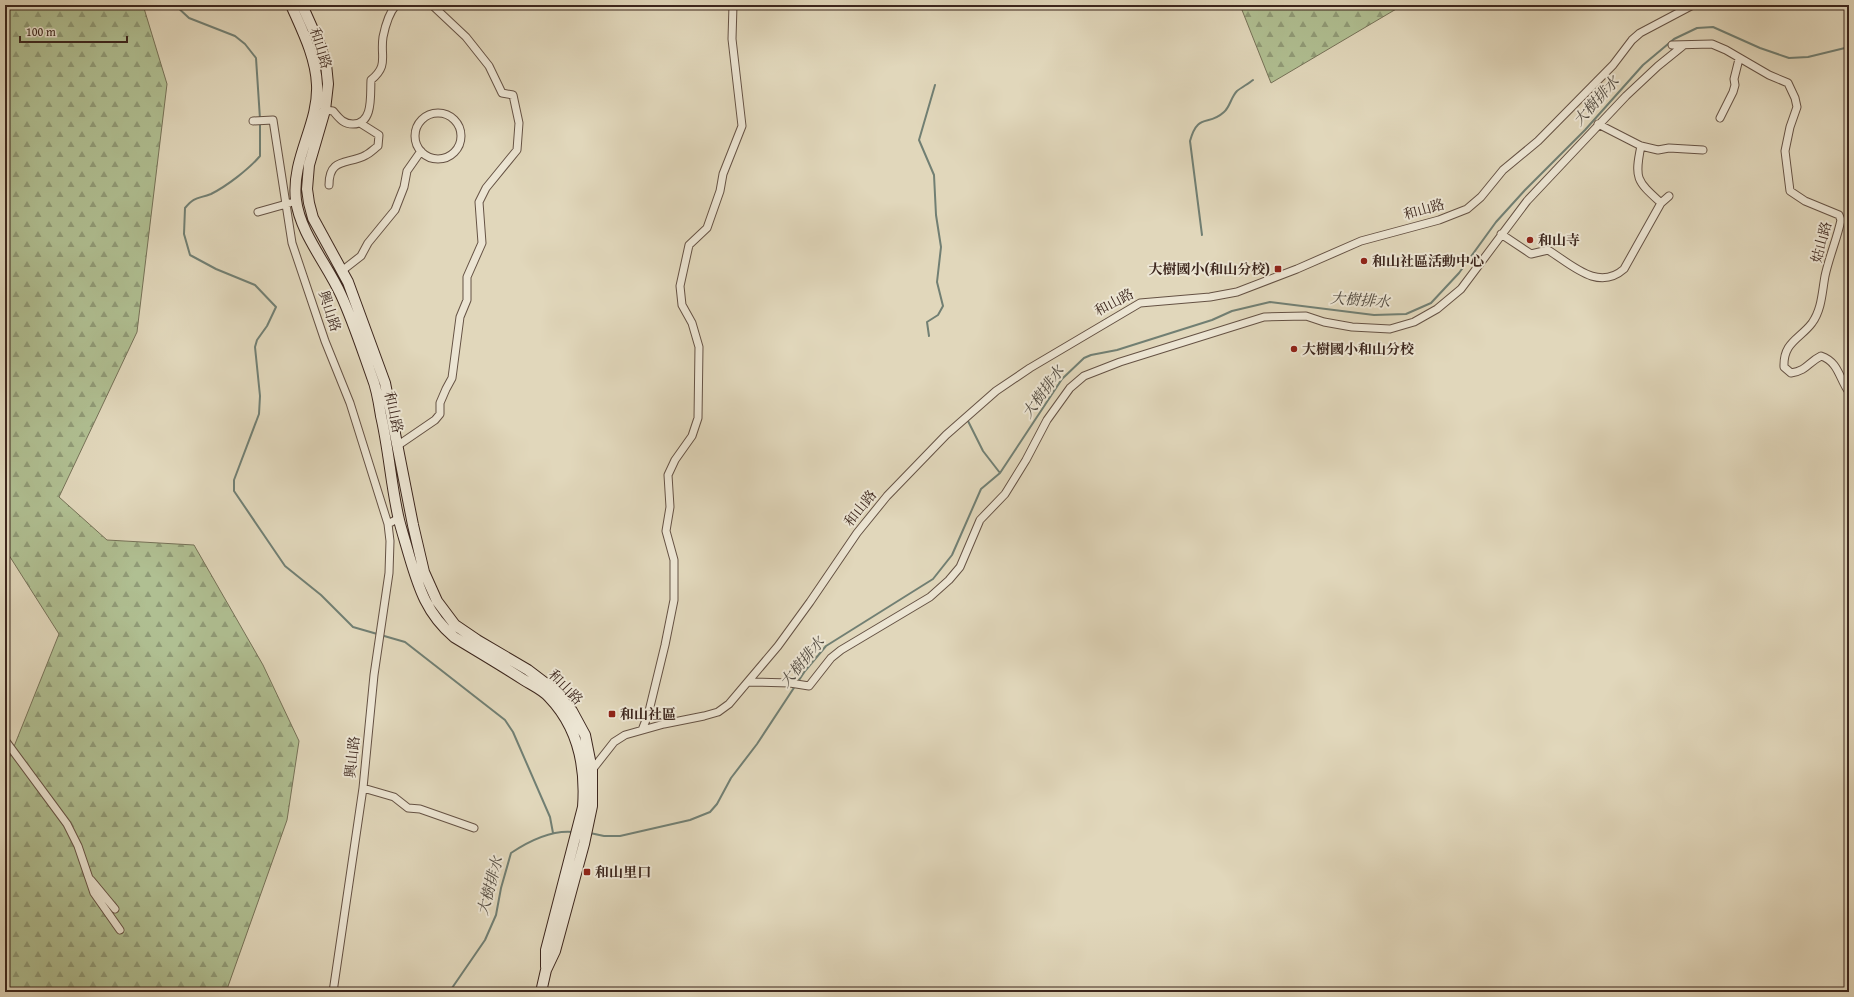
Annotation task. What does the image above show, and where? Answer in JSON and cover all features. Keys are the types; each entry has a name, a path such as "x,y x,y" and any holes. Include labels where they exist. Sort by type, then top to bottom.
{"main road":[{"name":"和山路","path":"291,5 309,48 315,67 317,86 314,108 297,165 295,189 291,203 341,294 373,379 385,432 399,518 416,581 431,613 454,637 549,696 564,715 575,734 587,770"},
{"name":"和山路","path":"302,5 319,43 326,64 328,84 325,110 308,164 307,189 313,218 343,270 366,328 385,384 424,572 437,601 455,625 477,640 528,670 553,689 572,711 585,735 587,770 584,795 584,823 580,843 546,950 546,970 541,992"}],"street":[{"path":"325,110 333,111 342,121 352,124 360,123 366,118 369,108 371,80 377,75 383,65 383,37 391,11 396,5"},
{"path":"397,446 435,420 440,414 440,403 452,378 455,365 460,317 467,300 467,277 482,243 478,202 486,188 517,150 519,123 513,95 502,93 489,66 466,37 432,5"},
{"path":"642,730 648,715 674,600 674,560 666,531 670,502 668,475 675,460 692,436 698,418 698,347 692,323 682,305 680,286 689,245 707,228 720,191 723,174 742,126 732,39 733,5"},
{"name":"和山路","path":"587,770 607,754 614,742 625,735 718,712 729,704 749,682 810,602 857,533 887,496 946,435 996,390 1140,302 1210,297 1237,292 1297,269 1361,241 1439,220 1467,209 1481,197 1503,170 1538,141 1613,65 1636,36 1652,25 1693,5"},
{"name":"姑山路","path":"1672,45 1712,44 1788,83 1796,98 1797,107 1790,127 1785,151 1790,191 1805,201 1839,215 1841,220 1825,276 1820,308 1812,323 1790,343 1783,357 1784,367 1791,373 1803,371 1812,360 1820,356 1828,358 1835,365 1844,385 1849,392"},
{"path":"749,682 790,683 808,687 831,658 841,650 930,597 949,580 960,567 980,520 1005,494 1026,460 1047,420 1070,388 1084,376 1120,362 1264,316 1306,316 1324,322 1352,327 1390,329 1405,325 1437,309 1461,289 1527,201 1598,124 1658,66 1684,45"},
{"path":"1720,118 1733,92 1735,85 1734,79 1739,59"},
{"path":"439,112 448,115 455,120 460,128 461,137 459,146 453,153 446,158 436,159 428,157 420,151 416,143 415,134 417,126 422,118 439,112"},
{"name":"興山路","path":"253,121 273,120 291,203 292,243 325,340 350,403 388,524 390,541 389,573 374,675 363,788 333,992"},
{"path":"329,185 329,174 336,165 365,156 378,146 379,135 360,123"},
{"path":"1598,124 1641,146 1658,150 1669,148 1703,150"},
{"path":"1641,146 1637,172 1639,179 1643,186 1661,204"},
{"path":"343,270 361,256 368,243 395,210 404,187 406,171 420,151"},
{"path":"1501,234 1531,254 1548,250 1585,274 1594,277 1607,278 1616,276 1624,269 1661,204 1669,196"},
{"path":"258,212 291,203"},
{"path":"388,524 399,518"},
{"path":"5,740 67,824 78,846 94,893 120,930"},
{"path":"363,788 394,797 408,808 420,809 474,828"},
{"path":"88,875 115,909"}],"green space":[{"path":"5,5 143,5 167,84 137,332 59,497 107,540 194,545 263,665 299,741 287,820 226,992 5,992 5,769 59,634 5,549"},
{"path":"1240,5 1403,5 1271,83"}],"waterway":[{"path":"175,5 189,18 235,36 245,44 256,58 260,119"},
{"name":"大樹排水","path":"590,833 604,836 620,836 690,820 710,812 717,804 731,778 757,744 805,671 826,646 933,579 952,555 981,489 1000,473 1062,379 1084,358 1091,355 1117,350 1212,320 1232,311 1270,302 1374,315 1406,314 1431,303 1459,273 1496,222 1525,190 1585,130 1643,65 1674,39 1697,28 1713,27 1760,48 1789,58 1808,57 1849,47"},
{"path":"1202,235 1190,141 1196,126 1204,121 1213,119 1224,112 1237,91 1253,80"},
{"path":"929,336 927,322 938,315 943,306 937,282 941,247 936,215 934,175 919,140 935,85"},
{"path":"260,123 260,156 244,172 231,182 211,194 197,198 185,208 184,234 190,255 216,269 255,285 276,307 267,326 257,340 255,347 260,396 259,414 234,480 234,491 285,566 321,595 353,627 405,642 505,720 513,732 550,817 553,833"},
{"path":"968,421 983,451 1000,473"},
{"name":"大樹排水","path":"451,992 452,988 485,940 496,915 501,888 511,853 540,837 557,833 573,832"}],"place":[{"name":"和山寺","path":"1530,240"},
{"name":"和山社區活動中心","path":"1364,261"},
{"name":"大樹國小(和山分校)","path":"1278,269"},
{"name":"大樹國小和山分校","path":"1294,349"},
{"name":"和山社區","path":"612,714"},
{"name":"和山里口","path":"587,872"}]}
